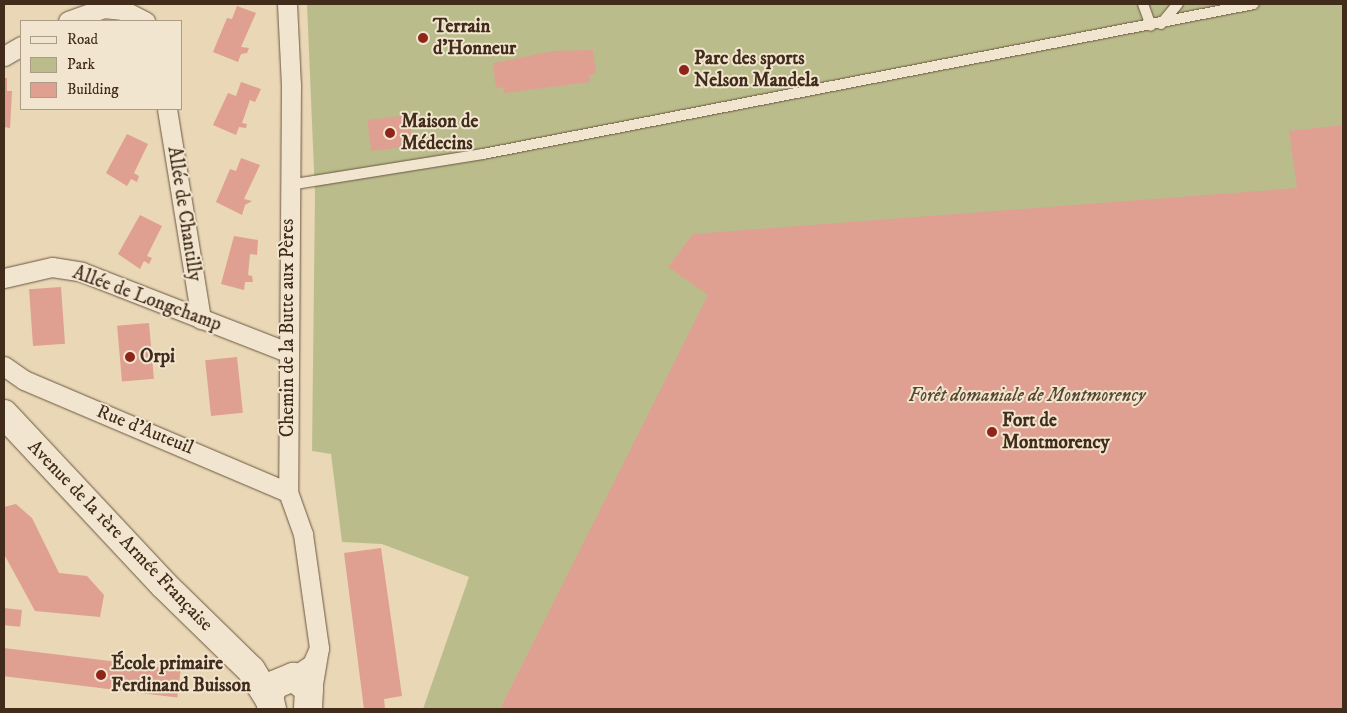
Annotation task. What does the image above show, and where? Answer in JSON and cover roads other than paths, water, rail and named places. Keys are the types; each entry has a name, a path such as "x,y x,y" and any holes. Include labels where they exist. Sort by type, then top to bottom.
{"main road":[{"name":"Avenue de la 1ère Armée Française","path":"4,414 164,585 262,683 271,705"},
{"name":"Avenue de la 1ère Armée Française","path":"238,657 303,695"},
{"path":"271,705 274,685 303,695"}],"street":[{"name":"Chemin de la Butte aux Pères","path":"287,4 291,85 287,352 288,492 303,534 319,648 303,695"},
{"path":"71,20 103,8 123,10 143,20"},
{"path":"4,56 20,47"},
{"name":"Allée de Chantilly","path":"167,110 201,318"},
{"name":"Allée de Longchamp","path":"4,278 52,267 82,272 287,352"},
{"name":"Rue d'Auteuil","path":"4,366 24,380 288,492"}],"lane":[{"path":"1143,4 1156,25"},
{"path":"1156,25 1178,4"},
{"path":"289,185 483,154 777,94 1156,25 1254,4"}],"place":[{"name":"Terrain d'Honneur","path":"423,38"},
{"name":"Parc des sports Nelson Mandela","path":"684,70"},
{"name":"Maison de Médecins","path":"390,133"},
{"name":"Orpi","path":"130,357"},
{"name":"Fort de Montmorency","path":"992,432"},
{"name":"École primaire Ferdinand Buisson","path":"101,675"}],"park label":[{"name":"Forêt domaniale de Montmorency","path":"1027,396"}]}
